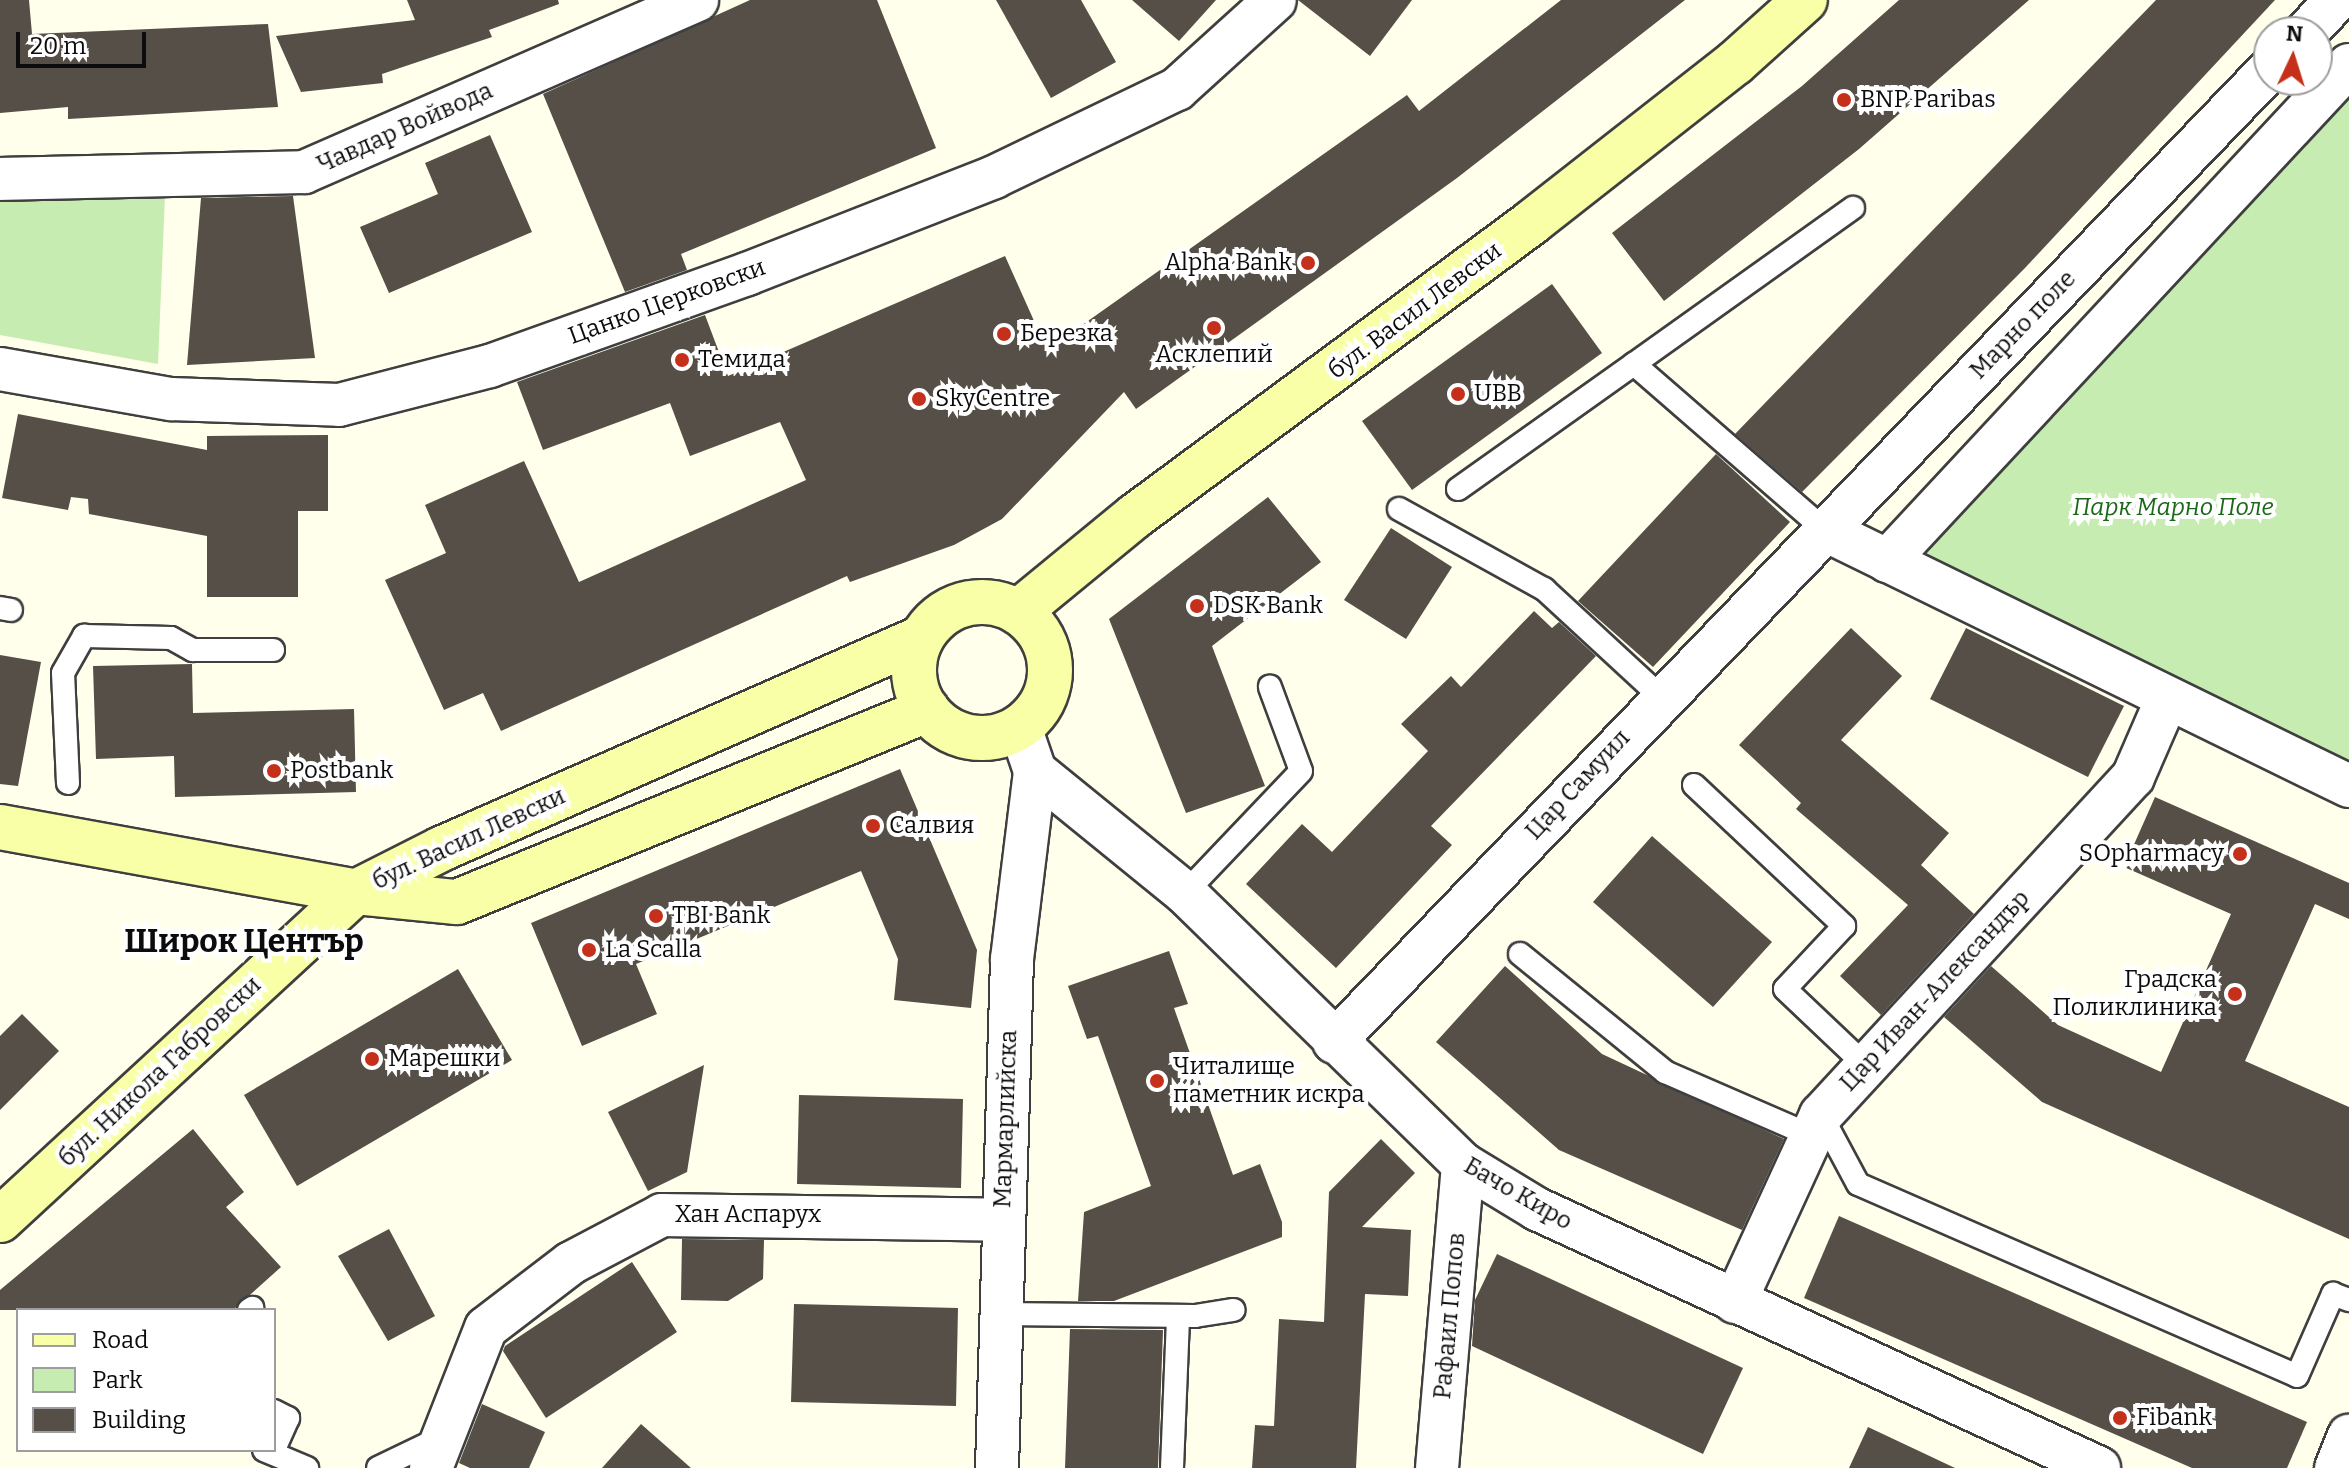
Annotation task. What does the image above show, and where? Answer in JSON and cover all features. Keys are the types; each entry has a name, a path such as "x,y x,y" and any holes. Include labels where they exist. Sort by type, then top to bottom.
{"main road":[{"name":"бул. Васил Левски","path":"1018,612 1135,516 1532,222 1735,63 1805,0"},
{"path":"990,602 1018,612 1039,631 1050,659 1048,688 1038,710 1020,727 998,736 973,737 950,730 927,710 917,691 914,665 921,638 938,618 962,604 990,602"},
{"name":"бул. Васил Левски","path":"356,892 541,804 921,638"},
{"name":"бул. Васил Левски","path":"356,892 457,902 927,710"},
{"path":"0,827 356,892"},
{"name":"бул. Никола Габровски","path":"0,1220 356,892"}],"street":[{"name":"Чавдар Войвода","path":"0,179 304,172 697,0"},
{"name":"Цанко Церковски","path":"0,369 171,399 339,405 490,366 747,274 994,177 1177,89 1275,0"},
{"path":"2322,16 2337,0"},
{"path":"1887,561 2349,65"},
{"name":"Марно поле","path":"1825,530 2253,87"},
{"path":"1825,530 2166,701 2349,786"},
{"name":"Цар Самуил","path":"1334,1042 1661,697 1825,530"},
{"name":"Цар Иван-Александър","path":"1735,1302 1817,1125 1866,1066 2133,777 2166,701"},
{"path":"1020,727 1035,771"},
{"name":"Бачо Киро","path":"1035,771 1185,893 1334,1042 1463,1164 1537,1209 2099,1468"},
{"name":"Мармарлийска","path":"997,1468 1002,1220 1013,945 1035,771"},
{"name":"Рафаил Попов","path":"1437,1468 1463,1164"},
{"name":"Хан Аспарух","path":"437,1452 486,1328 571,1263 662,1215 1002,1220"},
{"path":"2336,1468 2349,1435"}],"lane":[{"path":"1458,489 1853,208"},
{"path":"1634,364 1825,530"},
{"path":"1399,509 1544,589 1661,697"},
{"path":"68,783 63,673 84,636 171,638 193,650 273,650"},
{"path":"1185,893 1301,771 1270,687"},
{"path":"1694,785 1844,926 1785,989 1866,1066"},
{"path":"1520,954 1665,1072 1817,1125 1858,1184 2297,1376 2333,1294 2349,1300"},
{"path":"1000,1314 1178,1316 1234,1310"},
{"path":"1172,1468 1178,1316"},
{"path":"276,1412 288,1418 276,1441"},
{"path":"275,1452 307,1468"},
{"path":"378,1468 437,1452"}],"green space":[{"name":"Парк Марно Поле","path":"2349,65 2349,786 1887,561 2320,96 2333,96 2333,82"},
{"path":"165,195 158,364 0,335 0,200"}],"building":[{"path":"0,0 29,0 32,34 268,24 278,107 68,119 68,107 0,113"},
{"path":"407,0 558,0 559,4 489,30 492,37 382,74 383,83 301,92 276,36 415,20"},
{"path":"750,0 877,0 936,148 681,254 687,270 625,292 543,94"},
{"path":"996,0 1081,0 1116,62 1051,98"},
{"path":"1132,0 1216,0 1179,41"},
{"path":"1298,0 1412,0 1370,56"},
{"path":"1561,0 1685,0 1457,178 1136,409 1124,392 1002,519 954,545 850,582 847,576 501,731 483,693 444,710 385,580 446,553 425,505 524,461 579,582 806,480 780,422 690,456 670,403 543,450 517,382 705,315 728,376 1005,256 1047,350 1407,95 1419,111"},
{"path":"1899,0 2029,0 1859,149 1664,301 1612,233 1802,86"},
{"path":"2156,0 2275,0 2260,16 2253,16 2253,24 2025,268 1802,492 1735,434"},
{"path":"490,135 532,232 389,293 360,227 438,194 425,163"},
{"path":"293,196 315,358 187,365 201,198"},
{"path":"1552,284 1602,353 1412,490 1362,421"},
{"path":"18,414 207,450 207,436 328,435 328,511 298,511 298,597 207,597 207,536 89,514 88,499 71,497 68,510 2,498"},
{"path":"1716,454 1790,522 1653,667 1578,601"},
{"path":"1268,497 1321,562 1212,646 1265,786 1186,813 1109,619"},
{"path":"1391,528 1452,567 1406,639 1344,600"},
{"path":"1534,611 1552,628 1559,622 1596,656 1431,826 1452,845 1336,968 1246,884 1302,824 1332,852 1428,751 1401,724 1451,676 1461,687"},
{"path":"1851,628 1902,676 1841,740 1949,833 1921,865 1974,914 1881,1015 1840,976 1908,905 1796,809 1801,803 1739,745"},
{"path":"1966,628 2124,706 2088,777 1930,699"},
{"path":"0,655 41,662 18,786 0,784"},
{"path":"192,664 193,713 354,709 356,792 175,797 174,756 96,759 93,666"},
{"path":"900,769 977,950 971,1008 894,1000 898,959 861,871 636,964 657,1014 582,1046 531,923"},
{"name":"Градска Поликлиника","path":"2155,797 2349,883 2349,919 2315,904 2245,1061 2349,1107 2349,1239 2042,1102 1944,1017 1991,966 2058,1025 2161,1072 2231,914 2124,867"},
{"path":"1652,836 1772,942 1713,1007 1593,902"},
{"path":"1169,951 1188,1004 1174,1008 1233,1175 1260,1164 1282,1222 1282,1237 1114,1301 1078,1301 1084,1212 1151,1186 1098,1036 1087,1039 1068,986"},
{"path":"1505,966 1602,1054 1784,1139 1742,1230 1559,1150 1436,1042"},
{"path":"458,969 512,1060 297,1186 244,1095"},
{"path":"22,1014 59,1051 0,1110 0,1036"},
{"path":"704,1065 687,1172 648,1191 608,1112"},
{"path":"799,1095 963,1099 961,1188 797,1184"},
{"path":"193,1129 244,1192 226,1207 281,1267 235,1308 0,1310 0,1290"},
{"path":"1381,1139 1415,1173 1362,1227 1411,1230 1408,1296 1365,1294 1356,1468 1252,1468 1255,1425 1274,1426 1279,1319 1324,1322 1329,1192"},
{"path":"1839,1216 2307,1422 2287,1468 2192,1468 1804,1298"},
{"path":"389,1229 435,1316 388,1341 338,1256"},
{"path":"682,1239 764,1240 763,1279 728,1301 681,1300"},
{"path":"1497,1254 1743,1368 1703,1454 1472,1346 1475,1300"},
{"path":"632,1262 677,1332 546,1418 503,1351 505,1346"},
{"path":"794,1304 958,1308 956,1406 791,1402"},
{"path":"1070,1329 1163,1330 1158,1468 1065,1468"},
{"path":"482,1404 545,1432 529,1468 470,1468 459,1463"},
{"path":"641,1424 691,1468 602,1468"},
{"path":"1868,1427 1955,1468 1849,1468"}],"place":[{"name":"BNP Paribas","path":"1844,100"},
{"name":"Alpha Bank","path":"1308,263"},
{"name":"Асклепий","path":"1214,328"},
{"name":"Березка","path":"1004,334"},
{"name":"Темида","path":"682,360"},
{"name":"UBB","path":"1458,394"},
{"name":"SkyCentre","path":"919,399"},
{"name":"DSK Bank","path":"1197,606"},
{"name":"Postbank","path":"274,771"},
{"name":"Салвия","path":"873,826"},
{"name":"SOpharmacy","path":"2240,854"},
{"name":"TBI Bank","path":"656,916"},
{"name":"La Scalla","path":"589,950"},
{"name":"Градска Поликлиника","path":"2235,994"},
{"name":"Марешки","path":"372,1059"},
{"name":"Читалище паметник искра","path":"1157,1081"},
{"name":"Fibank","path":"2120,1418"}],"district":[{"name":"Широк Център","path":"244,941"}]}
